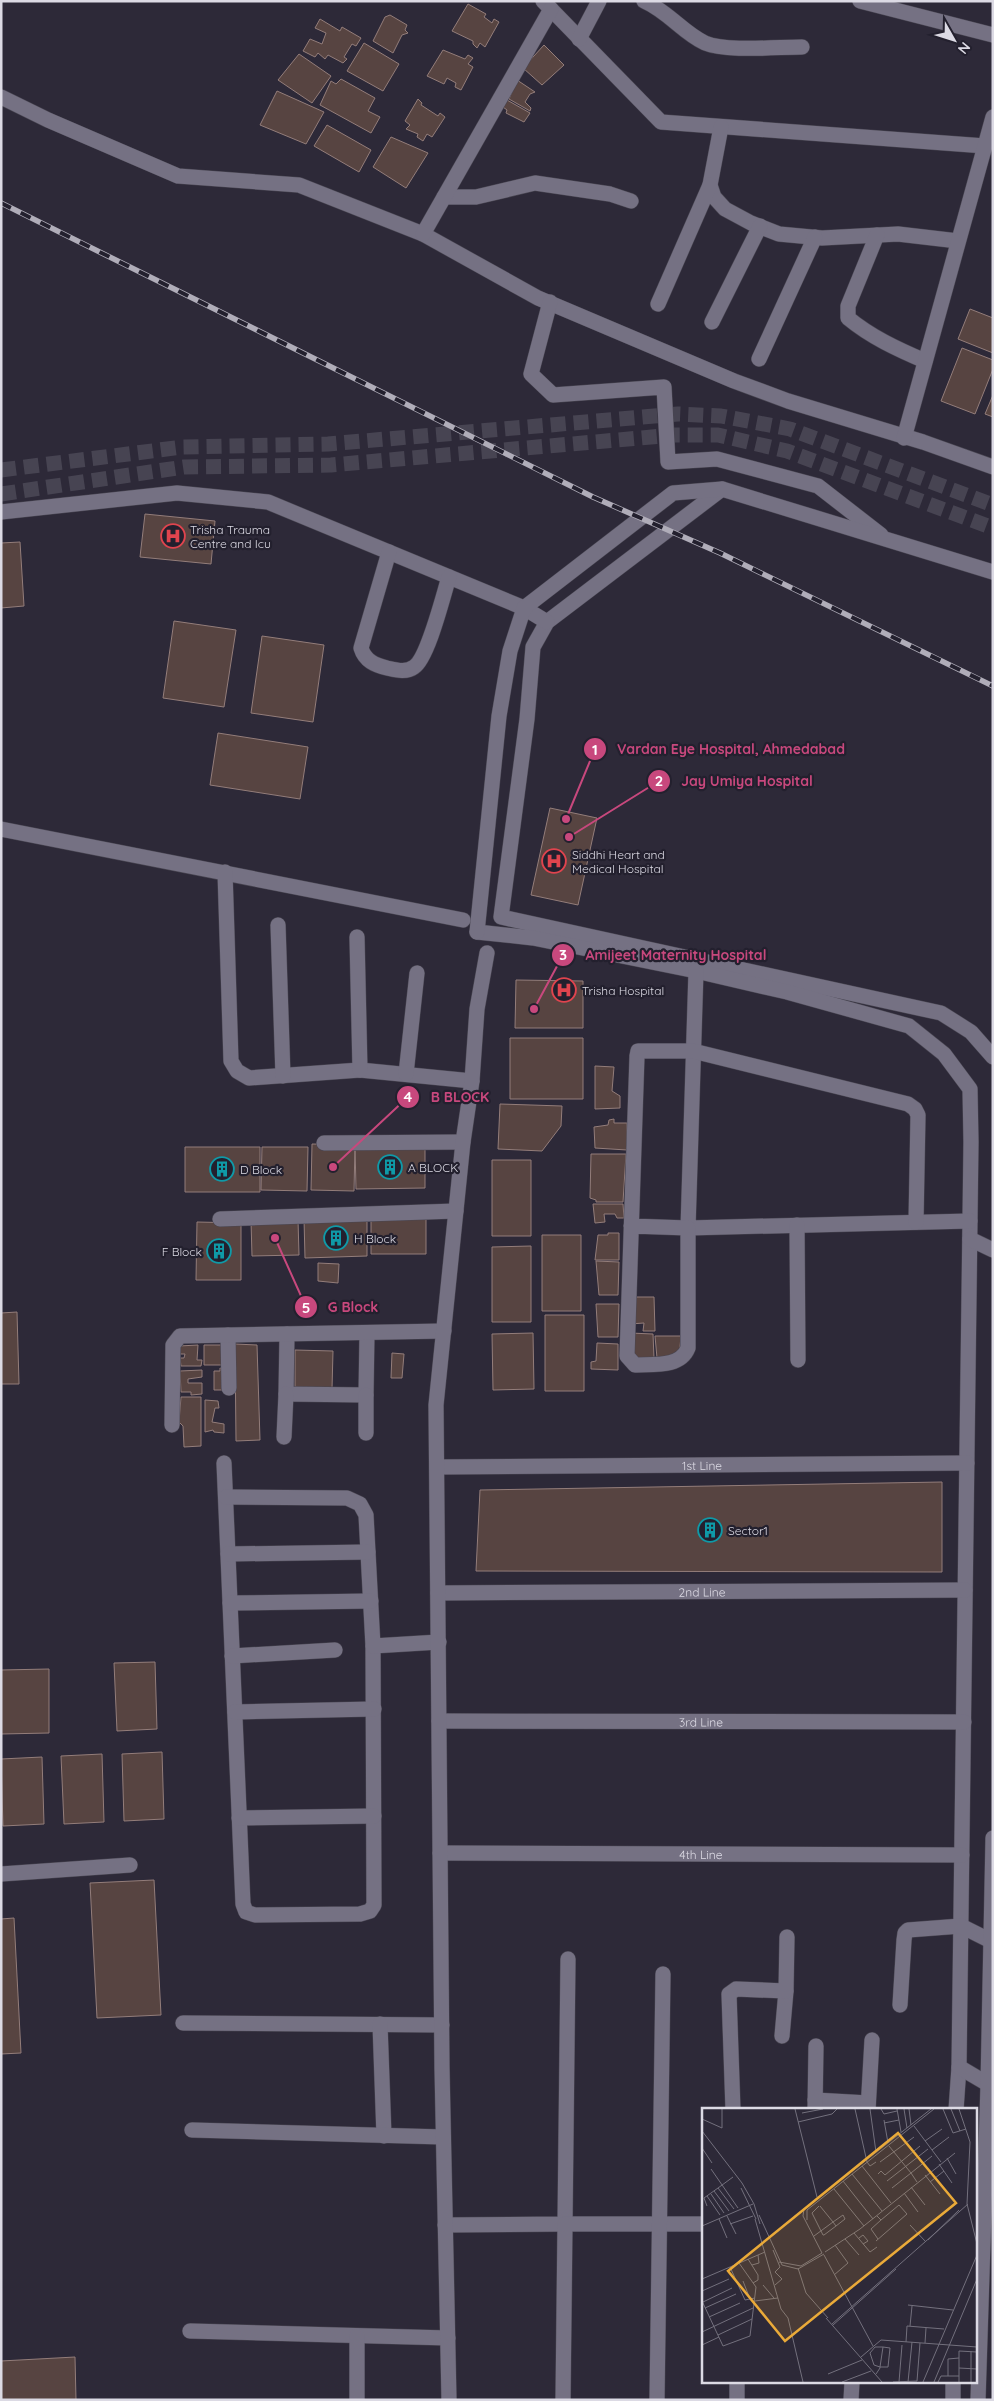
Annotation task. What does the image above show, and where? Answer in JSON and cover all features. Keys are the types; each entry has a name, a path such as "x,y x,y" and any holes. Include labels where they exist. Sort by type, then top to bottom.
{"street":[{"path":"579,39 600,1"},
{"path":"644,1 660,8 705,43 734,47 802,47"},
{"path":"860,1 993,35"},
{"path":"422,234 444,197 547,5 661,122 985,146"},
{"path":"1,97 48,120 178,176 299,185 422,234 550,302 734,381 788,401 993,466"},
{"path":"904,438 993,117"},
{"path":"658,304 710,186 721,127"},
{"path":"444,197 476,197 535,183 610,194 631,201"},
{"path":"710,186 714,198 725,209 778,234 815,237 898,234 958,241"},
{"path":"712,322 760,226"},
{"path":"877,235 848,306 848,318 864,332 925,361"},
{"path":"758,359 815,237"},
{"path":"550,302 531,374 553,395 664,387 668,462 717,460 818,486 889,541"},
{"path":"449,2400 443,2137 436,1405 472,1080 478,1009 487,953 499,936 502,917 527,719 533,647 547,622 722,489"},
{"path":"477,932 499,716 510,651 524,608 673,493 722,489 993,572"},
{"path":"1,512 177,493 268,502 524,608 547,622"},
{"path":"389,552 361,648 368,660 376,665 409,670 421,659 450,577"},
{"path":"1,829 463,920 477,932 487,953"},
{"path":"225,872 231,1061 237,1071 249,1078 360,1070 472,1080"},
{"path":"463,920 478,911 941,1013 971,1032 993,1057"},
{"path":"278,925 283,1076"},
{"path":"477,932 499,936 534,938 696,971 787,992 909,1026 944,1054 970,1089 964,1722 959,2067 956,2108"},
{"path":"357,937 360,1070"},
{"path":"696,971 693,1051 688,1228 688,1348 684,1356 677,1362 635,1365 627,1356 638,1051 693,1051 908,1104 915,1109 918,1115 916,1222"},
{"path":"406,1074 418,973"},
{"path":"324,1143 464,1142"},
{"path":"220,1219 456,1211"},
{"path":"631,1226 688,1228 970,1221"},
{"path":"797,1225 798,1360"},
{"path":"970,1239 993,1250"},
{"path":"172,1426 173,1345 180,1336 444,1331"},
{"path":"366,1433 367,1333"},
{"path":"284,1437 287,1334"},
{"path":"228,1335 229,1388"},
{"path":"286,1394 366,1394"},
{"path":"224,1463 243,1904 246,1912 255,1915 360,1914 370,1911 374,1905 374,1708 373,1646 366,1515 360,1504 347,1498 226,1497"},
{"name":"1st Line","path":"437,1467 967,1463"},
{"path":"228,1554 368,1552"},
{"name":"2nd Line","path":"438,1593 965,1590"},
{"path":"230,1603 371,1601"},
{"path":"373,1646 439,1642"},
{"path":"232,1656 335,1650"},
{"path":"235,1712 374,1708"},
{"name":"3rd Line","path":"439,1721 964,1722"},
{"path":"239,1818 374,1816"},
{"path":"978,2400 988,2242 993,1838"},
{"name":"4th Line","path":"440,1853 962,1855"},
{"path":"1,1874 130,1865"},
{"path":"900,2005 905,1933 908,1930 961,1926 992,1941"},
{"path":"782,2036 786,1991 786,1937"},
{"path":"563,2400 568,1959"},
{"path":"657,2400 663,1974"},
{"path":"734,2108 729,1994 736,1989 786,1991"},
{"path":"183,2023 442,2025"},
{"path":"380,2024 384,2136"},
{"path":"816,2046 815,2105 868,2106 872,2040"},
{"path":"959,2067 991,2086"},
{"path":"192,2130 443,2137"},
{"path":"445,2225 702,2224"},
{"path":"190,2331 448,2338"},
{"path":"357,2336 357,2400"},
{"path":"737,2384 737,2400"},
{"path":"851,2400 852,2384"},
{"path":"953,2384 953,2400"}],"building":[{"path":"468,4 486,14 484,17 492,23 494,19 499,22 485,47 480,43 477,48 473,41 452,31"},
{"path":"390,15 407,25 405,30 408,33 402,35 393,53 373,41 385,17"},
{"path":"320,19 340,31 342,27 361,38 356,46 352,44 344,57 347,59 343,63 328,55 325,59 318,53 315,57 303,51 310,39 322,44 326,33 315,28"},
{"path":"364,43 399,64 383,91 347,71"},
{"path":"544,45 564,65 542,85 523,68"},
{"path":"443,50 465,59 468,55 473,58 468,64 473,67 461,90 455,87 456,83 447,78 444,84 427,76"},
{"path":"299,54 331,76 312,103 278,80"},
{"path":"341,79 375,98 368,111 380,117 371,133 320,105 331,81 336,84"},
{"path":"517,80 535,92 530,94 525,102 531,108 530,111 509,99"},
{"path":"277,91 324,112 306,144 260,125"},
{"path":"418,99 422,103 421,105 438,116 440,113 445,117 432,137 427,134 423,141 417,137 418,134 406,129 410,125 405,121"},
{"path":"507,100 530,113 524,122 506,113 507,110 503,107"},
{"path":"327,125 371,150 359,172 314,146"},
{"path":"391,137 428,153 406,188 373,167"},
{"path":"970,309 993,318 993,353 958,339"},
{"path":"962,348 993,360 993,369 975,414 941,401"},
{"path":"993,395 993,417 985,414"},
{"path":"145,514 215,521 211,564 140,557"},
{"path":"20,542 24,606 1,608 1,543"},
{"path":"174,621 236,630 224,707 163,698"},
{"path":"262,636 324,645 313,722 251,713"},
{"path":"218,733 308,747 300,799 210,785"},
{"path":"550,808 597,818 578,905 531,895"},
{"path":"516,980 583,981 583,1028 515,1028"},
{"path":"510,1038 583,1038 583,1099 510,1099"},
{"path":"595,1066 614,1067 612,1091 620,1096 620,1108 595,1109"},
{"path":"500,1104 562,1106 561,1126 542,1151 498,1149"},
{"path":"614,1119 614,1123 627,1123 627,1150 595,1148 594,1127 608,1125 609,1120"},
{"name":"A BLOCK","path":"425,1143 425,1188 356,1189 355,1146"},
{"path":"312,1144 355,1145 354,1191 311,1190"},
{"name":"D Block","path":"185,1147 260,1147 260,1192 185,1192"},
{"path":"262,1147 308,1147 307,1191 261,1190"},
{"path":"591,1154 626,1154 623,1202 596,1202 596,1200 590,1198"},
{"path":"492,1160 531,1160 531,1236 492,1236"},
{"path":"593,1204 623,1204 624,1218 617,1218 615,1214 604,1214 605,1222 595,1223"},
{"path":"371,1216 426,1216 426,1254 371,1254"},
{"name":"H Block","path":"367,1218 367,1256 305,1258 304,1219"},
{"path":"298,1220 299,1255 252,1256 251,1221"},
{"name":"F Block","path":"197,1222 241,1223 241,1280 196,1280"},
{"path":"608,1233 619,1233 619,1260 595,1260 598,1235 608,1235"},
{"path":"542,1235 581,1235 581,1311 542,1311"},
{"path":"531,1246 531,1322 492,1322 492,1247"},
{"path":"596,1261 619,1262 618,1295 599,1295"},
{"path":"318,1263 339,1264 338,1283 318,1281"},
{"path":"631,1297 654,1297 655,1331 643,1331 644,1323 630,1324"},
{"path":"596,1304 619,1304 618,1337 598,1337"},
{"path":"17,1312 19,1384 1,1384 1,1313"},
{"path":"545,1315 584,1315 584,1391 545,1391"},
{"path":"533,1333 534,1389 493,1390 492,1334"},
{"path":"630,1333 653,1334 654,1358 630,1358"},
{"path":"655,1336 681,1336 679,1358 657,1358"},
{"path":"597,1343 618,1344 618,1370 591,1369 591,1362 596,1361"},
{"path":"235,1344 257,1345 260,1440 236,1441"},
{"path":"198,1345 197,1360 202,1360 201,1366 181,1366 180,1358 184,1358 185,1354 179,1354 179,1346"},
{"path":"204,1345 225,1345 224,1365 204,1365"},
{"path":"295,1350 333,1351 332,1389 295,1387"},
{"path":"392,1353 404,1354 402,1378 391,1378"},
{"path":"220,1368 224,1369 224,1390 214,1390 214,1371 220,1371"},
{"path":"202,1370 202,1377 188,1379 188,1383 202,1383 202,1394 191,1395 191,1392 181,1392 180,1371"},
{"path":"181,1397 201,1397 201,1446 184,1447 183,1426 179,1422"},
{"path":"205,1400 218,1401 219,1408 215,1408 212,1422 224,1424 224,1433 214,1432 213,1430 205,1432"},
{"name":"Sector1","path":"942,1482 942,1572 476,1571 480,1490"},
{"path":"155,1662 157,1729 117,1731 114,1663"},
{"path":"49,1669 49,1733 1,1734 1,1670"},
{"path":"162,1752 164,1819 124,1821 122,1754"},
{"path":"102,1754 104,1822 64,1824 61,1756"},
{"path":"42,1757 44,1824 3,1826 1,1759"},
{"path":"154,1880 161,2015 97,2018 90,1883"},
{"path":"14,1918 21,2053 1,2054 1,1919"},
{"path":"75,2357 76,2400 1,2400 1,2361"}],"tunnel":[{"path":"1,470 183,447 328,444 678,414 721,416 790,429 993,505"},
{"path":"1,494 184,467 331,465 675,435 718,435 787,451 993,528"}],"railway":[{"path":"1,203 593,497 720,553 993,686"}],"place":[{"name":"Trisha Trauma Centre and Icu","path":"173,536"},
{"name":"Vardan Eye Hospital, Ahmedabad","path":"566,819"},
{"name":"Jay Umiya Hospital","path":"569,837"},
{"name":"Siddhi Heart and Medical Hospital","path":"554,861"},
{"name":"Trisha Hospital","path":"564,990"},
{"name":"Amijeet Maternity Hospital","path":"534,1009"},
{"name":"B BLOCK","path":"333,1167"},
{"name":"A BLOCK","path":"390,1167"},
{"name":"D Block","path":"222,1169"},
{"name":"G Block","path":"275,1238"},
{"name":"H Block","path":"336,1238"},
{"name":"F Block","path":"219,1251"},
{"name":"Sector1","path":"710,1530"}]}
